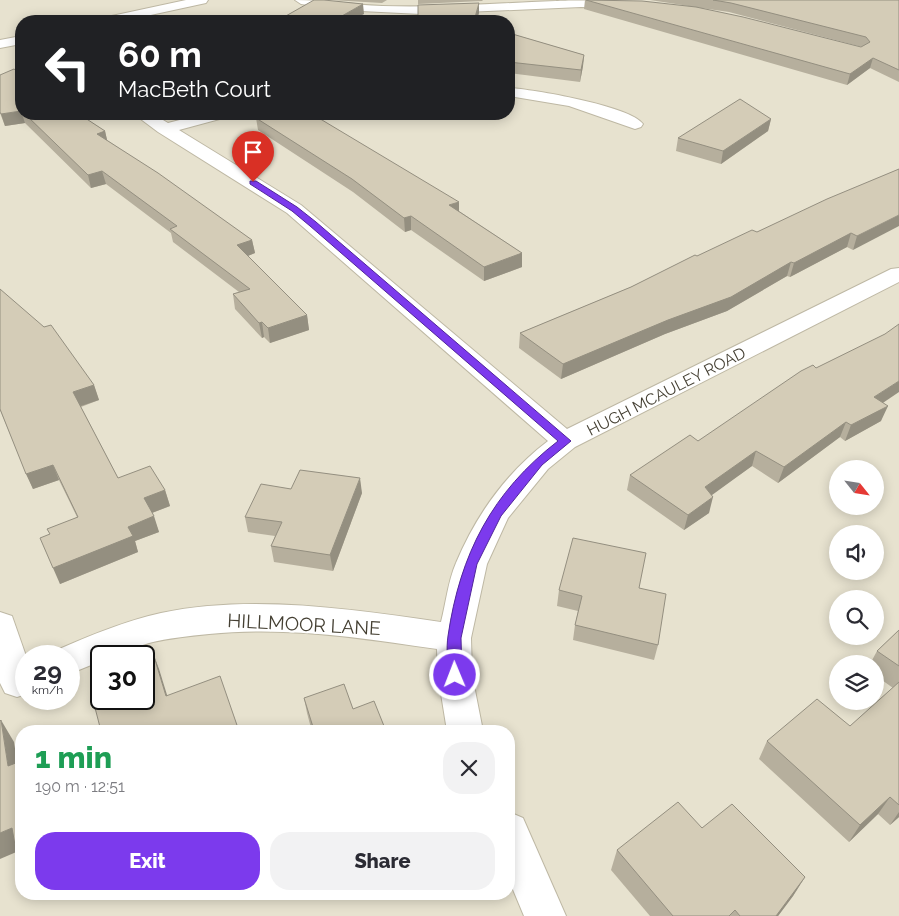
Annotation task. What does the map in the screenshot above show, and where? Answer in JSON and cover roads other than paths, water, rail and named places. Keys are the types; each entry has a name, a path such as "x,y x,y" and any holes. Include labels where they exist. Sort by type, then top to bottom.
{"street":[{"path":"134,15 202,0"},
{"path":"301,0 379,15"},
{"path":"394,15 557,3 631,5"},
{"path":"0,44 15,41"},
{"path":"515,93 570,100 635,124"},
{"path":"151,120 294,209 565,441"},
{"path":"164,129 198,120"},
{"name":"HUGH MCAULEY ROAD","path":"464,725 455,675 454,638 471,564 496,513 538,462 565,441 899,274"},
{"name":"HILLMOOR LANE","path":"80,655 116,640 176,624 250,618 352,623 454,638"},
{"path":"0,625 15,683"},
{"path":"515,846 545,916"}]}
